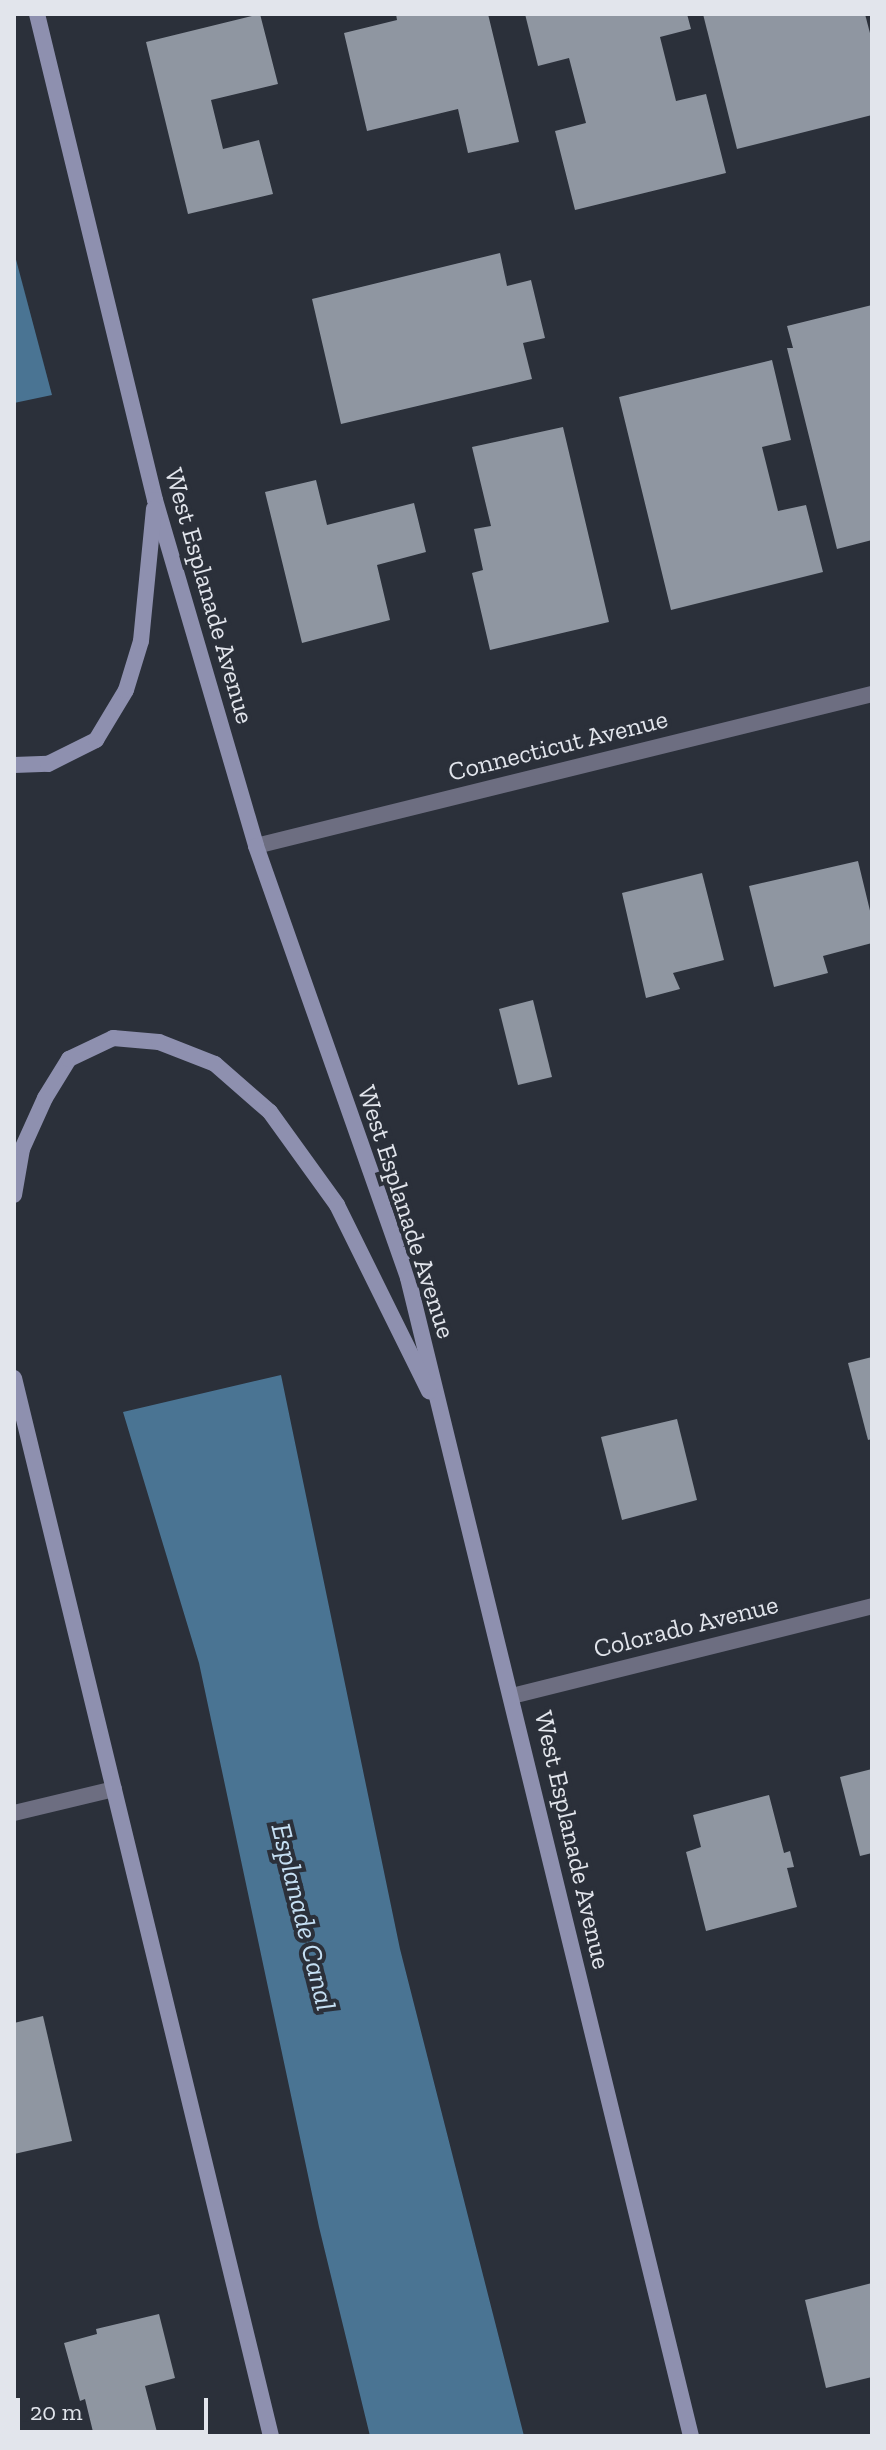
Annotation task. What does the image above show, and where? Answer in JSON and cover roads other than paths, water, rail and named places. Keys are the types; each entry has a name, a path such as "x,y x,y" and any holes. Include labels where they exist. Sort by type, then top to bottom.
{"main road":[{"name":"West Esplanade Avenue","path":"37,14 155,500 256,846 408,1278 691,2436"},
{"path":"14,765 48,764 96,740 126,690 141,641 155,500"},
{"path":"14,1195 22,1149 45,1098 69,1059 113,1038 159,1042 215,1064 270,1112 337,1205 443,1422"},
{"path":"14,1378 271,2436"}],"street":[{"name":"Connecticut Avenue","path":"256,846 872,694"},
{"name":"Colorado Avenue","path":"512,1696 872,1606"},
{"path":"14,1813 114,1789"}],"water":[{"path":"14,252 52,395 14,403"},
{"name":"Esplanade Canal","path":"281,1375 400,1949 524,2436 370,2436 319,2227 199,1663 123,1412"}]}
